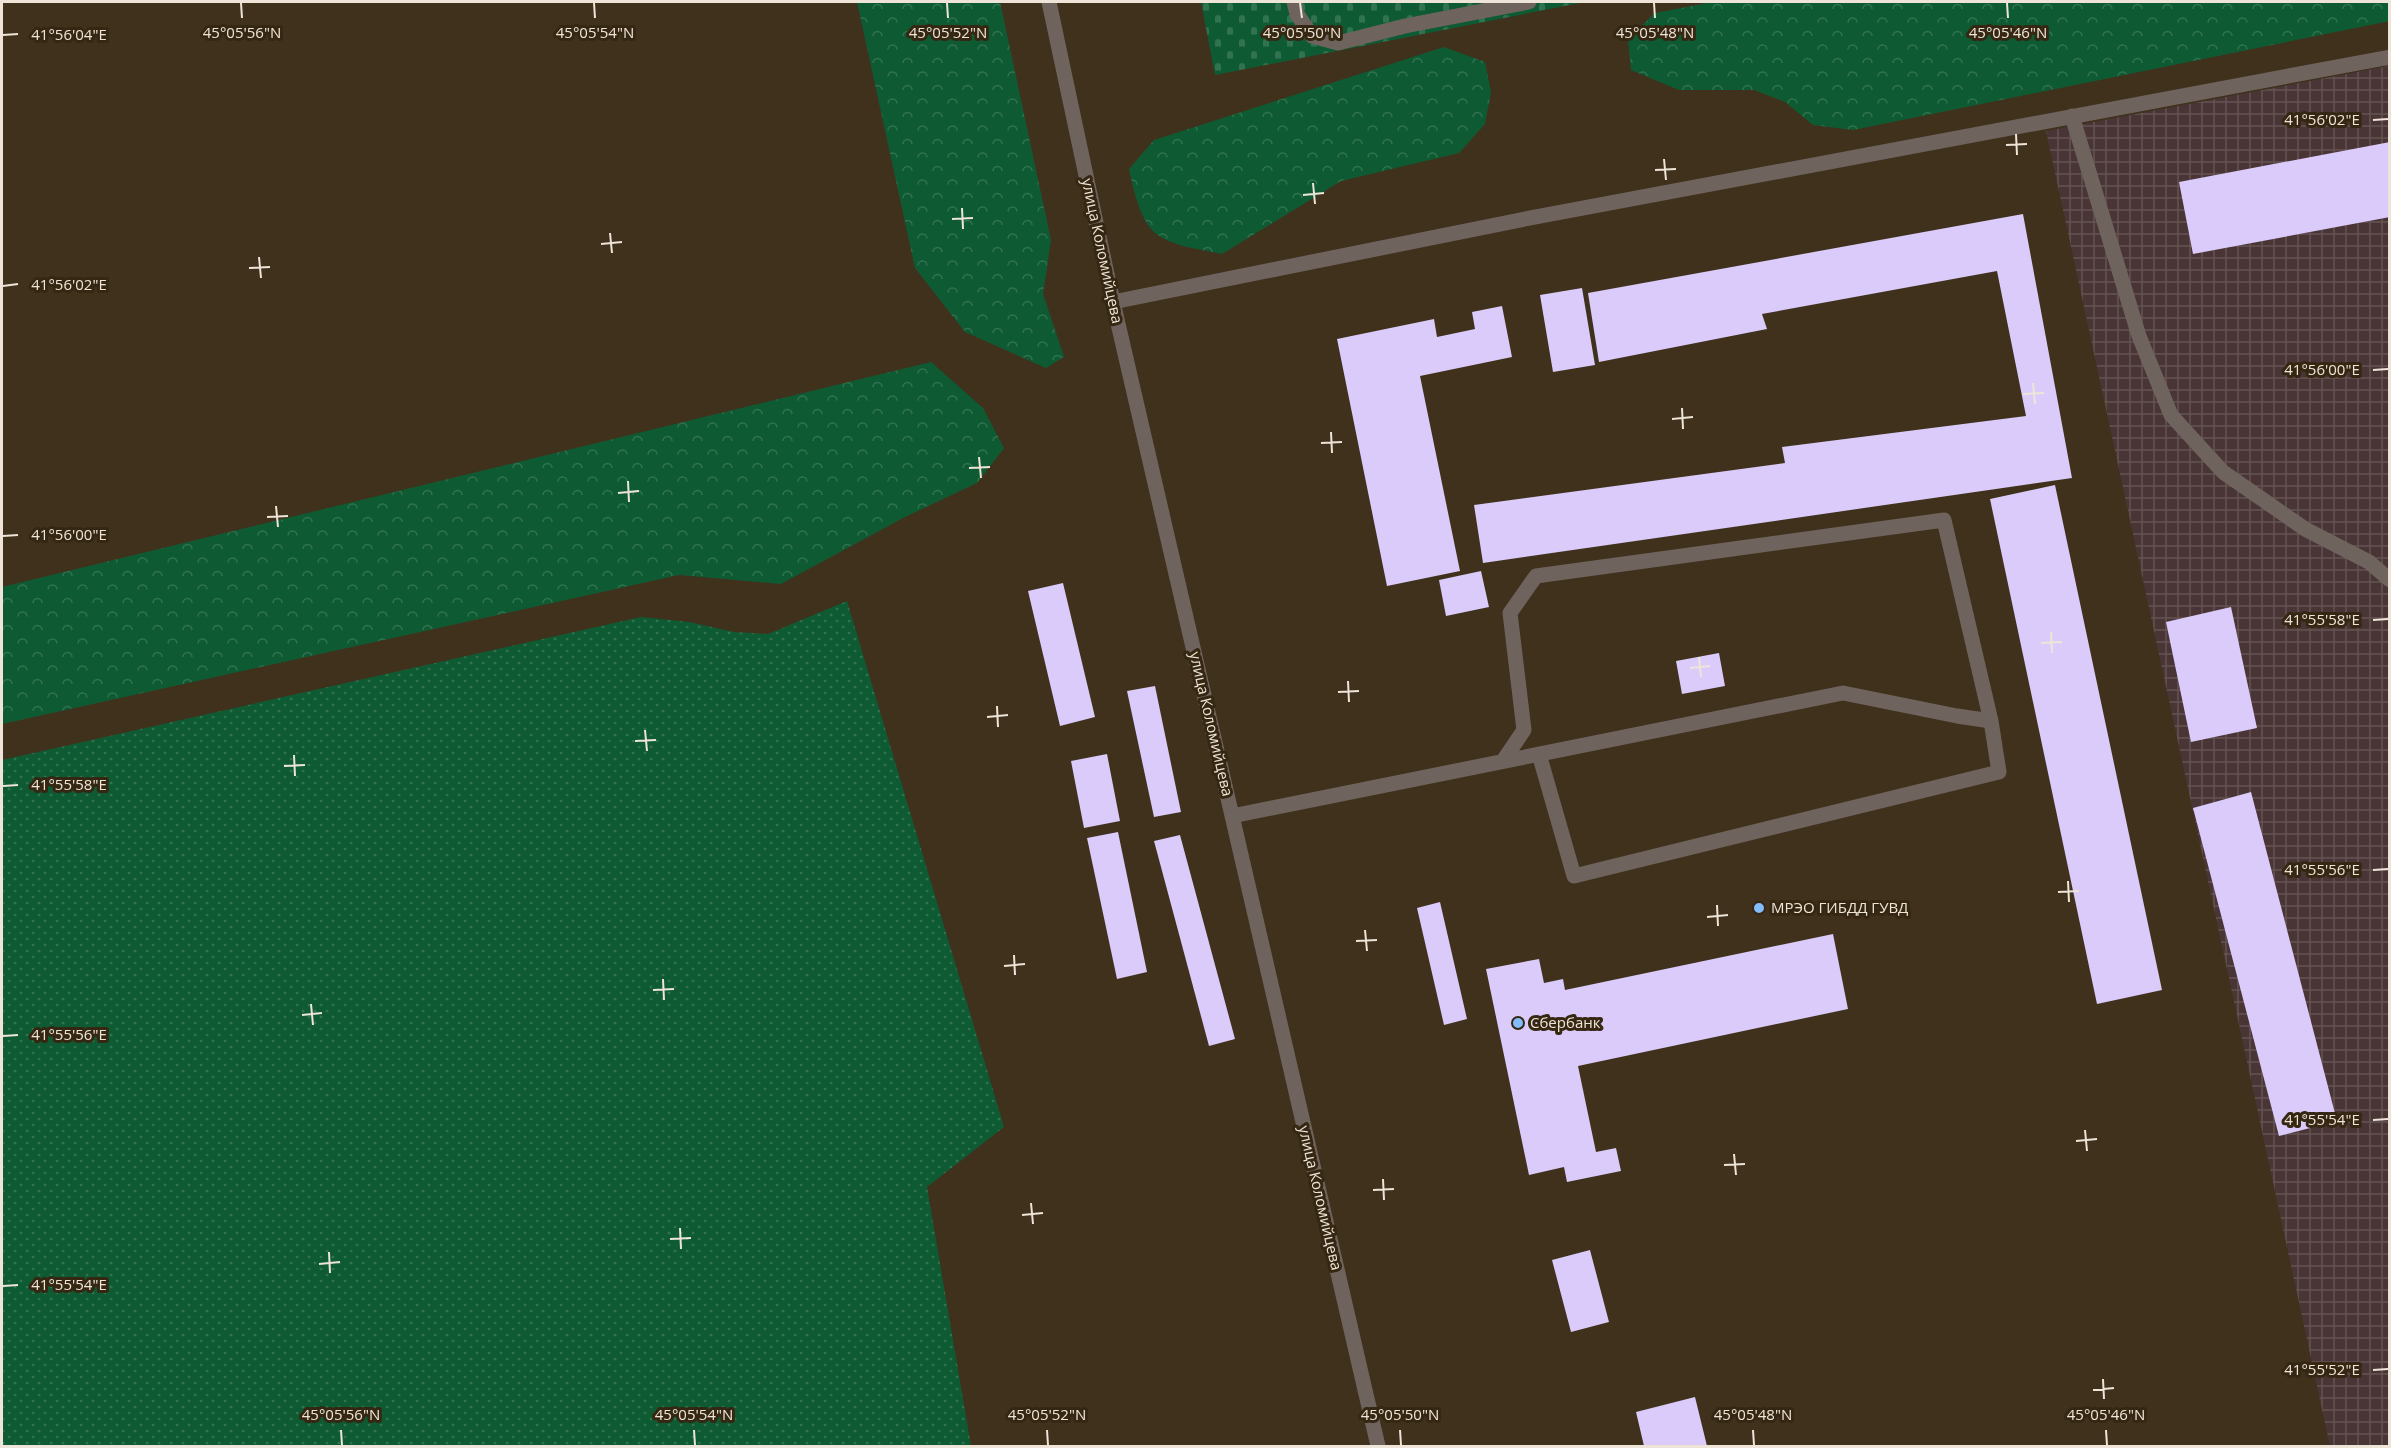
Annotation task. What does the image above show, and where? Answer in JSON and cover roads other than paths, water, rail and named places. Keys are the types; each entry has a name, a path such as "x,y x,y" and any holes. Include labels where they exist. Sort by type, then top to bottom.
{"street":[{"name":"улица Коломийцева","path":"1049,2 1113,302 1378,1446"},
{"path":"1294,2 1297,14 1312,36 1338,43 1405,26 1529,2"},
{"path":"1113,302 1536,217 2390,57"},
{"path":"2072,116 2139,336 2172,415 2223,472 2305,529 2369,562 2390,580"},
{"path":"1503,761 1524,730 1510,613 1536,576 1944,520 1991,721 2000,772 1574,876 1539,754"},
{"path":"1232,816 1843,693 1991,721"}],"place":[{"name":"МРЭО ГИБДД ГУВД","path":"1759,908"},
{"name":"Сбербанк","path":"1518,1023"}]}
